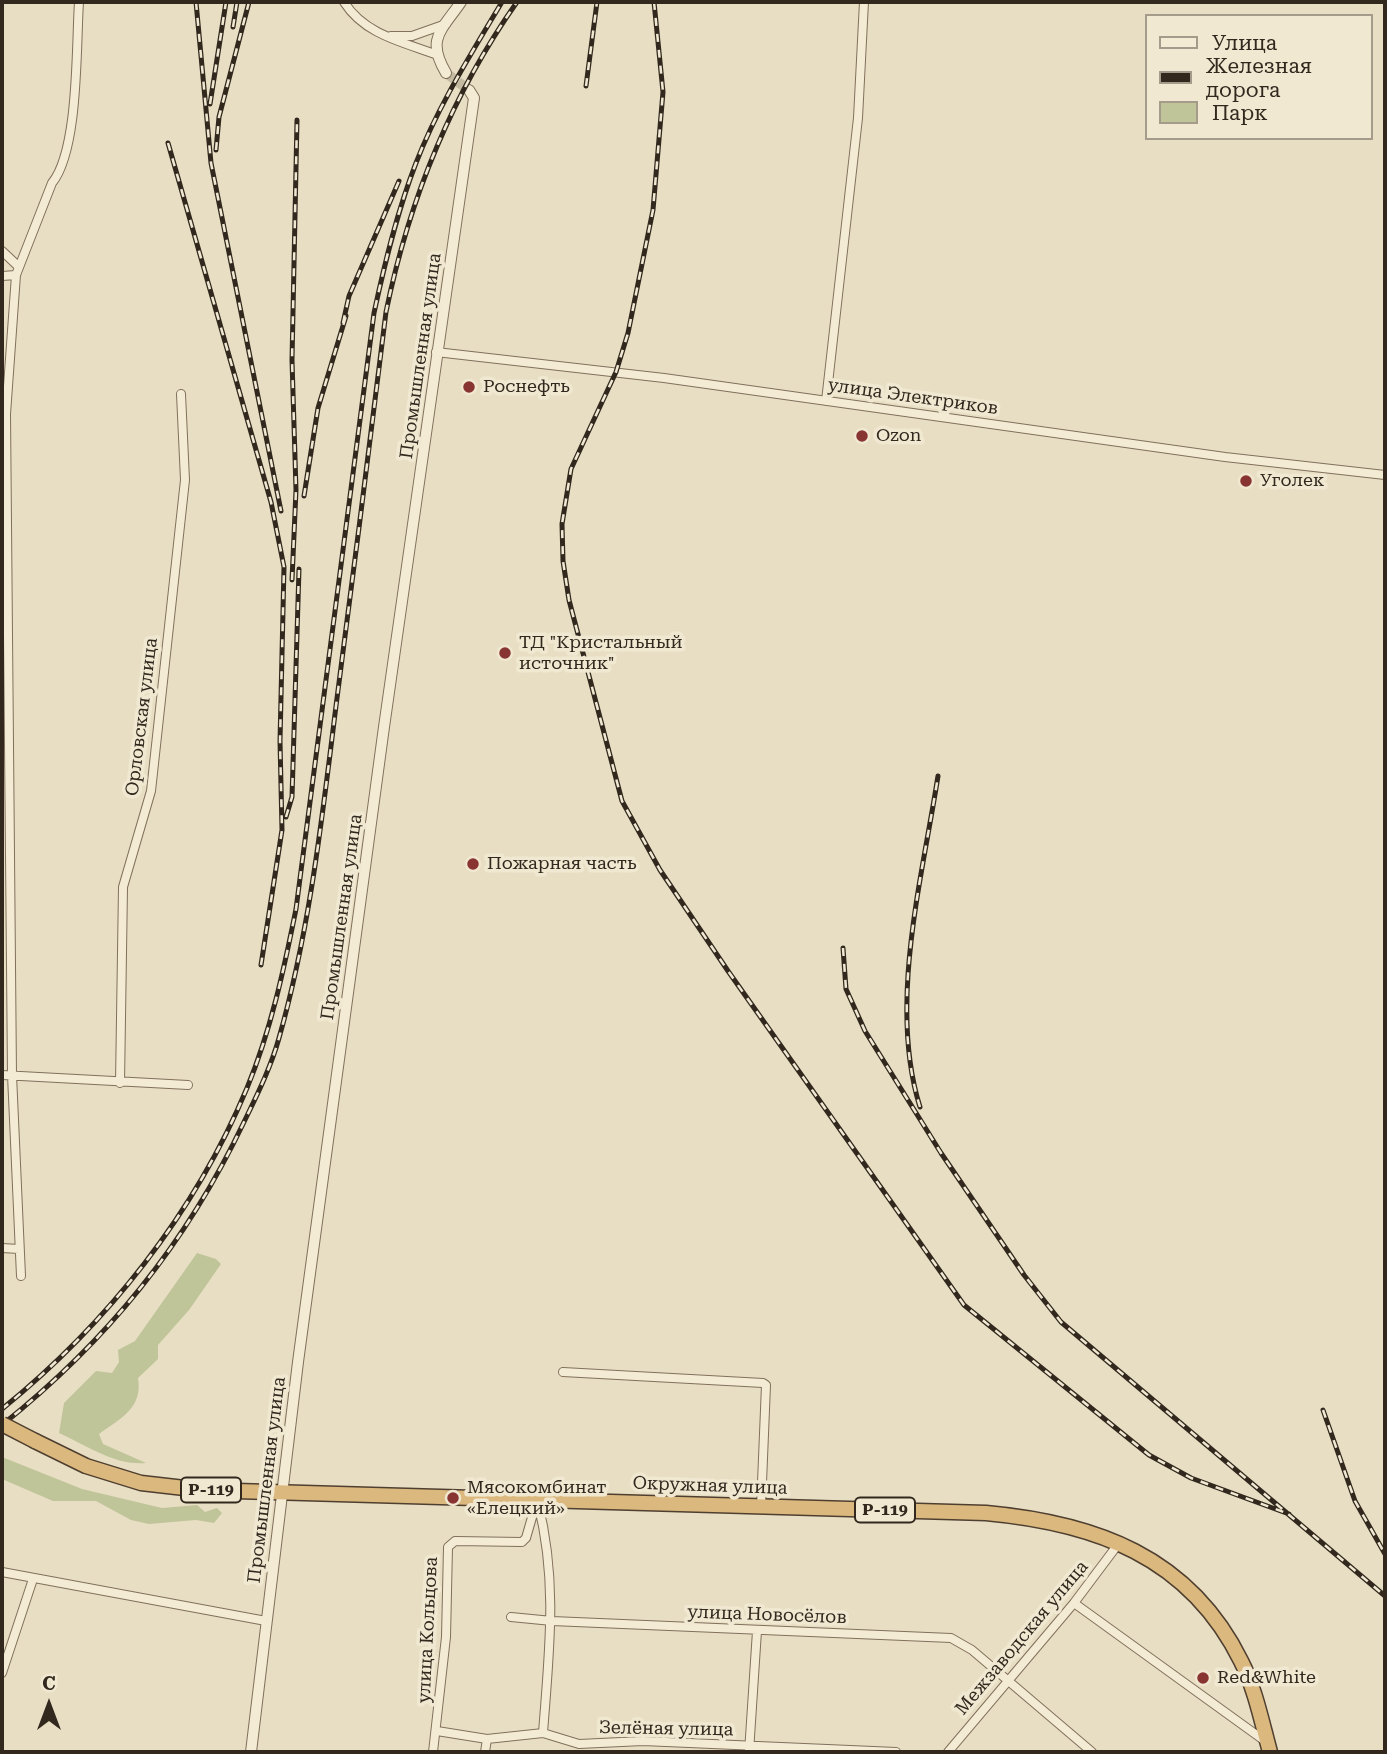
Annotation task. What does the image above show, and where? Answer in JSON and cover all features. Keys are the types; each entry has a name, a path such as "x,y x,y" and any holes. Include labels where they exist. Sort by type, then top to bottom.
{"highway":[{"name":"Окружная улица","path":"2,1424 86,1466 141,1483 280,1493 1032,1517 1093,1531 1119,1543 1171,1575 1212,1613 1242,1663 1269,1747"}],"street":[{"path":"20,1276 6,841 4,414 17,271 52,183 59,175 72,121 79,2"},
{"path":"344,2 356,19 379,34 435,54"},
{"path":"446,73 435,54 436,42 461,2"},
{"path":"826,401 858,118 864,2"},
{"path":"379,34 412,36 446,24"},
{"name":"Промышленная улица","path":"251,1752 280,1493 436,352 474,98 469,90"},
{"path":"2,251 17,271"},
{"path":"2,276 17,271"},
{"name":"улица Электриков","path":"436,352 826,401 1225,457 1385,475"},
{"name":"Орловская улица","path":"120,1083 123,887 151,791 185,480 181,394"},
{"path":"2,1075 188,1086"},
{"path":"2,1248 19,1249"},
{"path":"563,1373 766,1385 761,1507"},
{"path":"537,1500 550,1557 552,1621 543,1733"},
{"name":"улица Кольцова","path":"433,1752 446,1637 448,1547 455,1541 522,1542 526,1538 537,1500"},
{"name":"Межзаводская улица","path":"948,1752 1074,1603 1119,1543"},
{"path":"2,1572 266,1621"},
{"path":"2,1673 33,1579"},
{"path":"1074,1603 1269,1747"},
{"name":"улица Новосёлов","path":"511,1617 951,1638 972,1650 1092,1752"},
{"path":"749,1749 757,1630"},
{"name":"Зелёная улица","path":"437,1731 487,1739 543,1733 578,1748 643,1741 749,1749 896,1752"},
{"path":"485,1752 487,1739"}],"green space":[{"path":"197,1253 216,1259 221,1264 189,1310 158,1345 158,1359 138,1378 139,1388 134,1405 99,1434 103,1444 146,1463 112,1458 59,1433 64,1403 96,1371 112,1373 119,1362 118,1350 135,1341"},
{"path":"2,1457 82,1489 162,1508 197,1505 205,1512 217,1508 222,1513 214,1523 196,1520 149,1524 131,1520 96,1501 53,1501 2,1479"}],"tunnel":[{"path":"446,73 469,90"}],"railway":[{"path":"196,2 211,163 281,511"},
{"path":"210,104 226,2"},
{"path":"233,27 237,2"},
{"path":"216,150 219,117 249,2"},
{"path":"2,1409 77,1341 144,1264 202,1179 226,1134 256,1066 276,999 296,909 374,313 392,237 416,163 434,121 502,2"},
{"path":"2,1425 76,1359 141,1288 170,1249 221,1167 272,1060 290,997 314,873 386,312 407,230 435,150 472,74 517,2"},
{"path":"586,86 597,2"},
{"path":"654,2 663,92 653,210 628,333 616,372 571,469 562,524 563,561 569,600 622,801 660,870 728,971 964,1305 1149,1455 1191,1478 1289,1514"},
{"path":"292,580 296,490 292,360 297,120"},
{"path":"168,143 271,502 284,567 280,741 282,830 261,965"},
{"path":"343,323 349,296 399,181"},
{"path":"304,496 318,408 346,316"},
{"path":"286,817 292,797 299,569"},
{"path":"920,1107 911,1068 907,985 917,899 938,776"},
{"path":"843,948 846,989 865,1031 941,1153 1024,1275 1061,1322 1385,1596"},
{"path":"1323,1410 1355,1501 1385,1554"}],"place":[{"name":"Роснефть","path":"469,387"},
{"name":"Ozon","path":"862,436"},
{"name":"Уголек","path":"1246,481"},
{"name":"ТД \"Кристальный источник\"","path":"505,653"},
{"name":"Пожарная часть","path":"473,864"},
{"name":"Мясокомбинат «Елецкий»","path":"453,1498"},
{"name":"Red&White","path":"1203,1678"}]}
